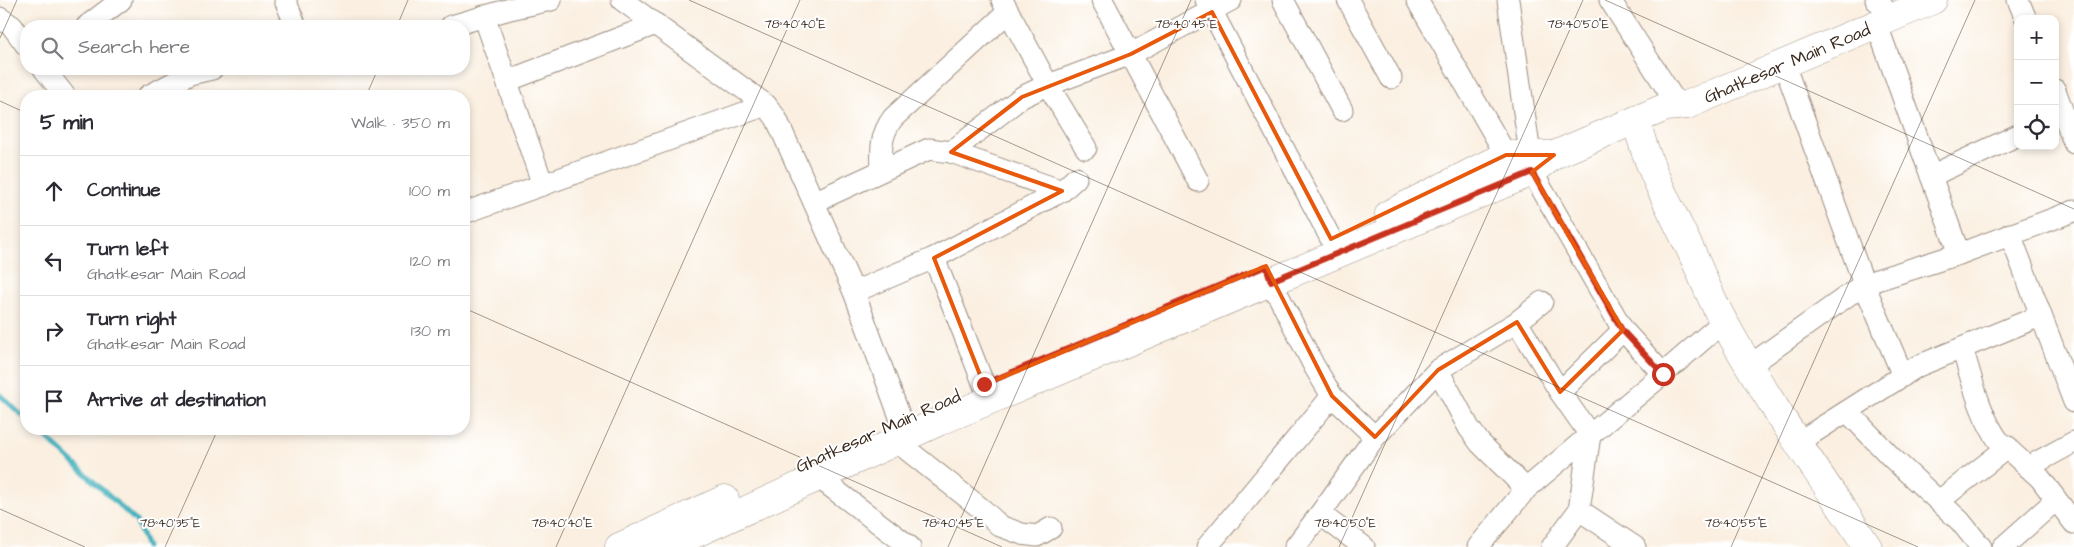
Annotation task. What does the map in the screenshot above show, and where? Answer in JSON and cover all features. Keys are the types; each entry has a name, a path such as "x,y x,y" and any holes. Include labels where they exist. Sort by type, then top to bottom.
{"main road":[{"name":"Ghatkesar Main Road","path":"619,547 654,543 818,476 984,384 1268,274 1331,239 1388,215 1636,120 1670,103 1682,90 1882,7 1934,0"},
{"name":"Ghatkesar Main Road","path":"1670,103 1687,105 1784,64 1882,7"},
{"path":"1636,120 1659,190 1689,248 1723,322 1797,443 1868,547"},
{"name":"Ghatkesar Main Road","path":"654,543 898,431 1268,274 1530,159"}],"street":[{"path":"94,20 120,0"},
{"path":"285,0 293,20"},
{"path":"470,20 552,0"},
{"path":"622,0 766,105 776,118 854,292 898,431 1000,526 1022,534 1037,536 1051,528"},
{"path":"1102,0 1198,181"},
{"path":"951,152 1022,97 1048,85 1131,54 1209,6 1231,0"},
{"path":"1283,0 1342,110"},
{"path":"1348,0 1391,78"},
{"path":"1417,0 1530,159 1622,330 1663,374"},
{"path":"1508,0 1530,159"},
{"path":"2018,0 2024,15"},
{"path":"1618,4 1670,103"},
{"path":"882,170 880,146 883,134 893,118 1005,6 1048,85 1086,148"},
{"path":"1209,6 1331,239"},
{"path":"1882,7 1931,176 1959,254"},
{"path":"484,16 543,185"},
{"path":"0,18 12,26 20,37"},
{"path":"507,81 656,24"},
{"path":"1784,64 1864,284 1903,376"},
{"path":"49,75 60,90"},
{"path":"159,90 188,75"},
{"path":"470,211 766,105"},
{"path":"2059,116 2074,143"},
{"path":"1931,176 2014,137"},
{"path":"814,202 929,149 951,152 1069,184 934,258 854,292"},
{"path":"1749,366 1864,284 1959,254 2074,210"},
{"path":"2010,234 2074,402"},
{"path":"934,258 984,384"},
{"path":"1268,274 1314,366 1332,396 1375,437"},
{"path":"1295,547 1375,437 1438,370 1517,322 1542,302"},
{"path":"1797,443 1918,366 2040,316"},
{"path":"1517,322 1560,392 1590,435 1579,510 1552,547"},
{"path":"1478,547 1526,489 1723,322"},
{"path":"1560,392 1622,330"},
{"path":"1962,348 1986,421 1998,440 2008,447 2040,478 2074,523"},
{"path":"1438,370 1469,428 1480,443 1526,489"},
{"path":"1207,547 1332,396"},
{"path":"1848,412 1891,457 1960,521 1981,547"},
{"path":"2028,467 2074,442"},
{"path":"1939,501 2008,447"},
{"path":"818,476 910,547"},
{"path":"2003,547 2056,500"},
{"path":"1579,510 1635,547"},
{"path":"1320,514 1364,547"}],"highlighted area":[{"path":"1212,12 1331,239 1506,155 1554,155 1532,172 1623,330 1560,392 1517,322 1438,370 1375,437 1332,396 1266,266 984,385 934,258 1062,191 951,152 1022,97 1131,54"}],"waterway":[{"path":"0,395 20,413"},
{"path":"43,435 136,521 147,547"}],"route":[{"path":"984,384 1157,314 1266,266 1271,281 1532,172 1622,330 1663,374"}]}
